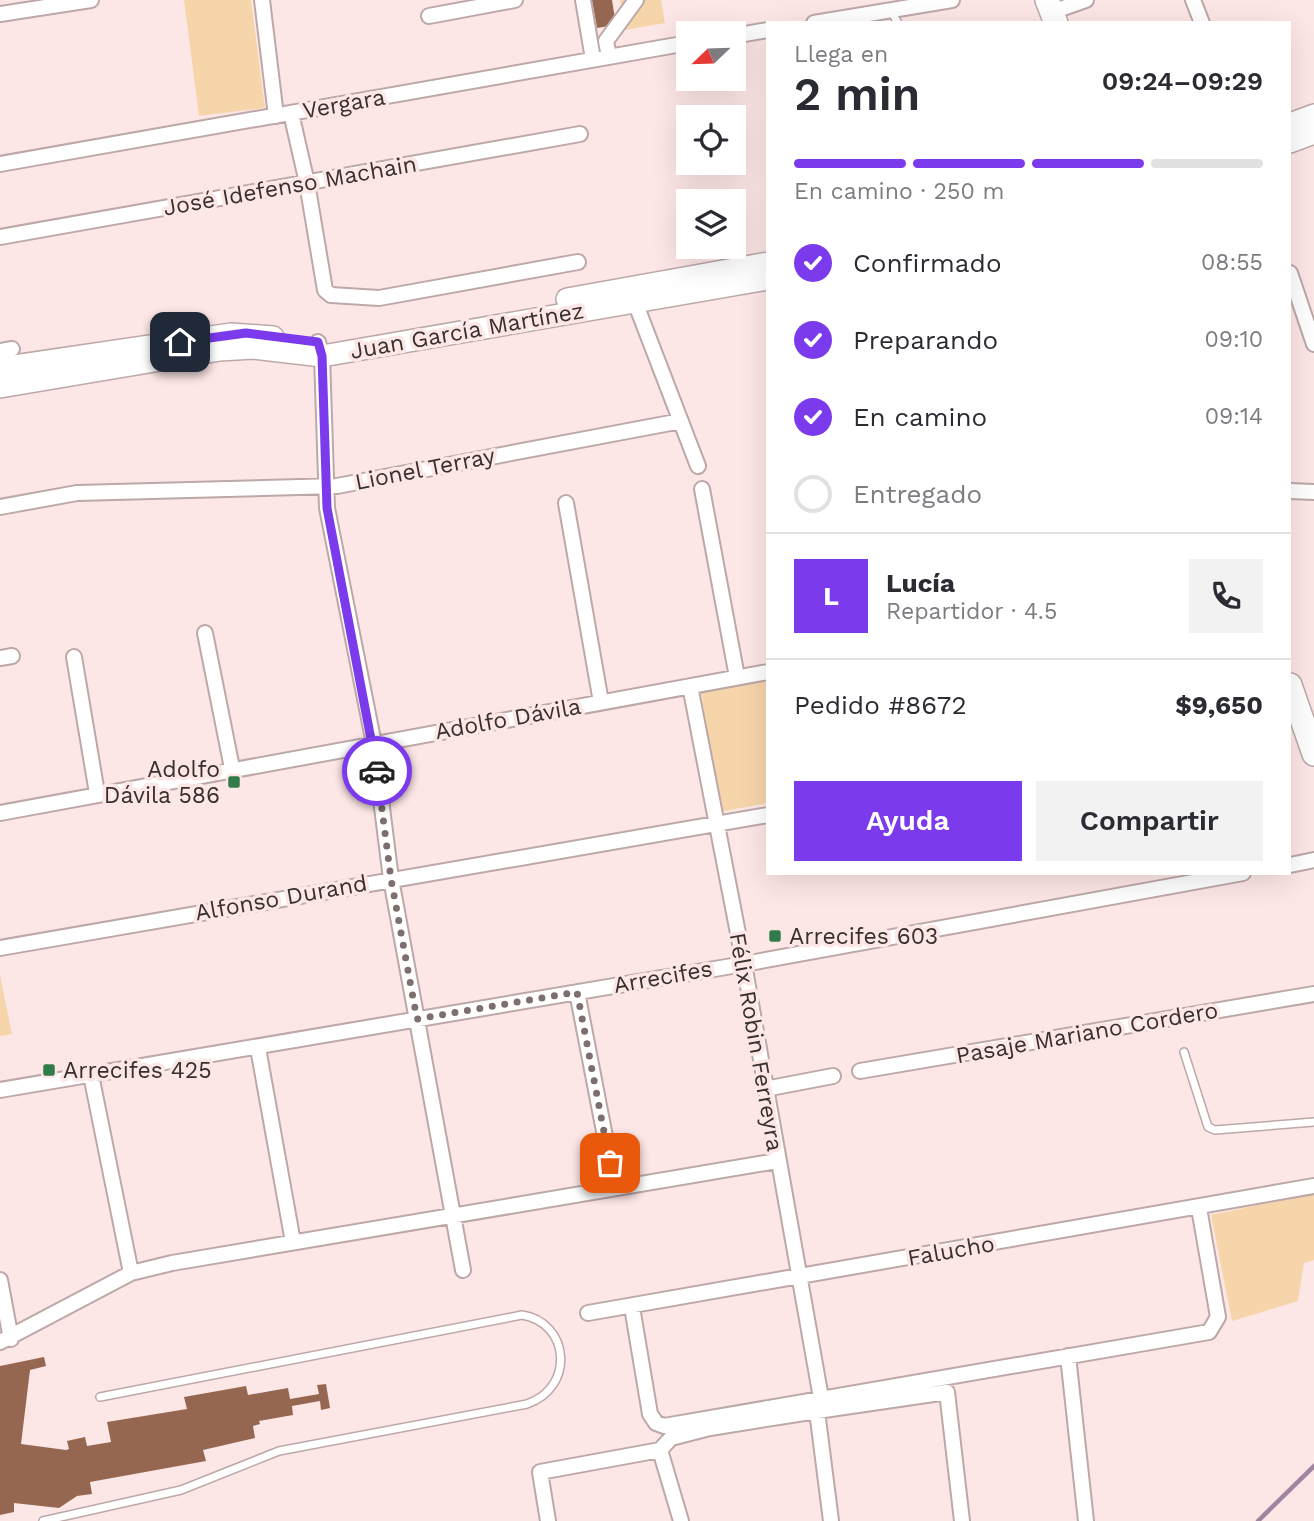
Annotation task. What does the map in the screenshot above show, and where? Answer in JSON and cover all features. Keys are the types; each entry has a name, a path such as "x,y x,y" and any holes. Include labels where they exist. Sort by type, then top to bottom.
{"main road":[{"path":"1291,124 1314,115"},
{"path":"1291,142 1314,133"},
{"name":"Juan García Martínez","path":"0,368 231,334 320,349 766,263"},
{"name":"Juan García Martínez","path":"0,387 220,350 320,349 635,302 766,279"},
{"path":"1291,691 1298,731 1314,754"}],"street":[{"path":"0,14 91,0"},
{"path":"262,0 284,115 307,183 325,290 331,295 379,298 578,262"},
{"path":"429,16 515,0"},
{"path":"583,0 593,59"},
{"path":"609,57 606,41 636,0"},
{"path":"837,21 895,16 952,0"},
{"path":"1052,11 1086,0"},
{"path":"1194,0 1201,21"},
{"path":"746,34 766,30"},
{"name":"Vergara","path":"0,164 676,45"},
{"name":"José Idefenso Machain","path":"0,237 580,134"},
{"path":"1291,276 1314,344"},
{"path":"635,302 698,466"},
{"path":"320,349 327,508 374,744 391,879 463,1270"},
{"name":"Lionel Terray","path":"0,507 77,492 325,487 681,421"},
{"path":"702,489 737,677"},
{"path":"1291,491 1314,492"},
{"path":"566,503 601,702"},
{"path":"205,633 232,768"},
{"path":"74,657 97,793"},
{"name":"Adolfo Dávila","path":"0,813 232,768 766,672"},
{"name":"Félix Robin Ferreyra","path":"690,686 744,964 798,1277 819,1405 831,1521"},
{"name":"Alfonso Durand","path":"0,947 766,815"},
{"path":"1291,865 1314,860"},
{"name":"Arrecifes","path":"0,1090 744,964 1232,875"},
{"path":"577,992 615,1188"},
{"name":"Pasaje Mariano Cordero","path":"860,1071 1314,994"},
{"path":"258,1048 293,1242"},
{"path":"91,1075 131,1273"},
{"path":"765,1089 833,1076"},
{"path":"0,1280 5,1340 131,1273 172,1263 777,1161"},
{"name":"Falucho","path":"588,1314 1314,1186"},
{"path":"548,1521 540,1472 660,1450 671,1438 819,1405 1068,1356 1209,1332 1218,1317 1199,1208"},
{"path":"632,1307 650,1414 656,1423 664,1426 819,1405 947,1392 962,1521"},
{"path":"1068,1356 1086,1521"},
{"path":"660,1450 681,1521"}],"lane":[{"path":"1184,1052 1208,1127 1215,1130 1314,1122"},
{"path":"43,1521 181,1490 279,1451 527,1404 547,1395 562,1369 559,1350 550,1332 542,1322 522,1315 100,1396"}],"shaded area":[{"path":"184,0 251,0 265,108 199,116"},
{"path":"620,0 661,0 665,23 625,30"},
{"path":"766,680 766,803 719,812 701,692"},
{"path":"0,975 12,1034 0,1036"},
{"path":"1314,1193 1314,1260 1304,1263 1298,1301 1232,1321 1211,1215"}],"building":[{"path":"592,0 612,0 616,25 597,28"},
{"path":"44,1357 46,1366 30,1370 21,1444 66,1450 69,1449 67,1441 85,1437 87,1446 111,1442 107,1422 187,1409 184,1397 246,1386 248,1395 288,1388 290,1399 319,1394 317,1385 326,1384 330,1408 321,1410 320,1401 292,1406 293,1415 259,1421 260,1424 253,1426 255,1438 203,1450 206,1461 90,1482 92,1494 77,1496 59,1508 14,1503 14,1512 0,1515 0,1366"}],"waterway":[{"path":"1258,1521 1314,1466"}],"way so far":[{"path":"377,771 391,879 417,1019 577,992 610,1163"}],"place":[{"name":"Adolfo Dávila 586","path":"234,782"},
{"name":"Arrecifes 603","path":"775,936"},
{"name":"Arrecifes 425","path":"49,1070"}],"route":[{"path":"180,342 246,333 318,342 322,356 327,508 377,771"}]}
